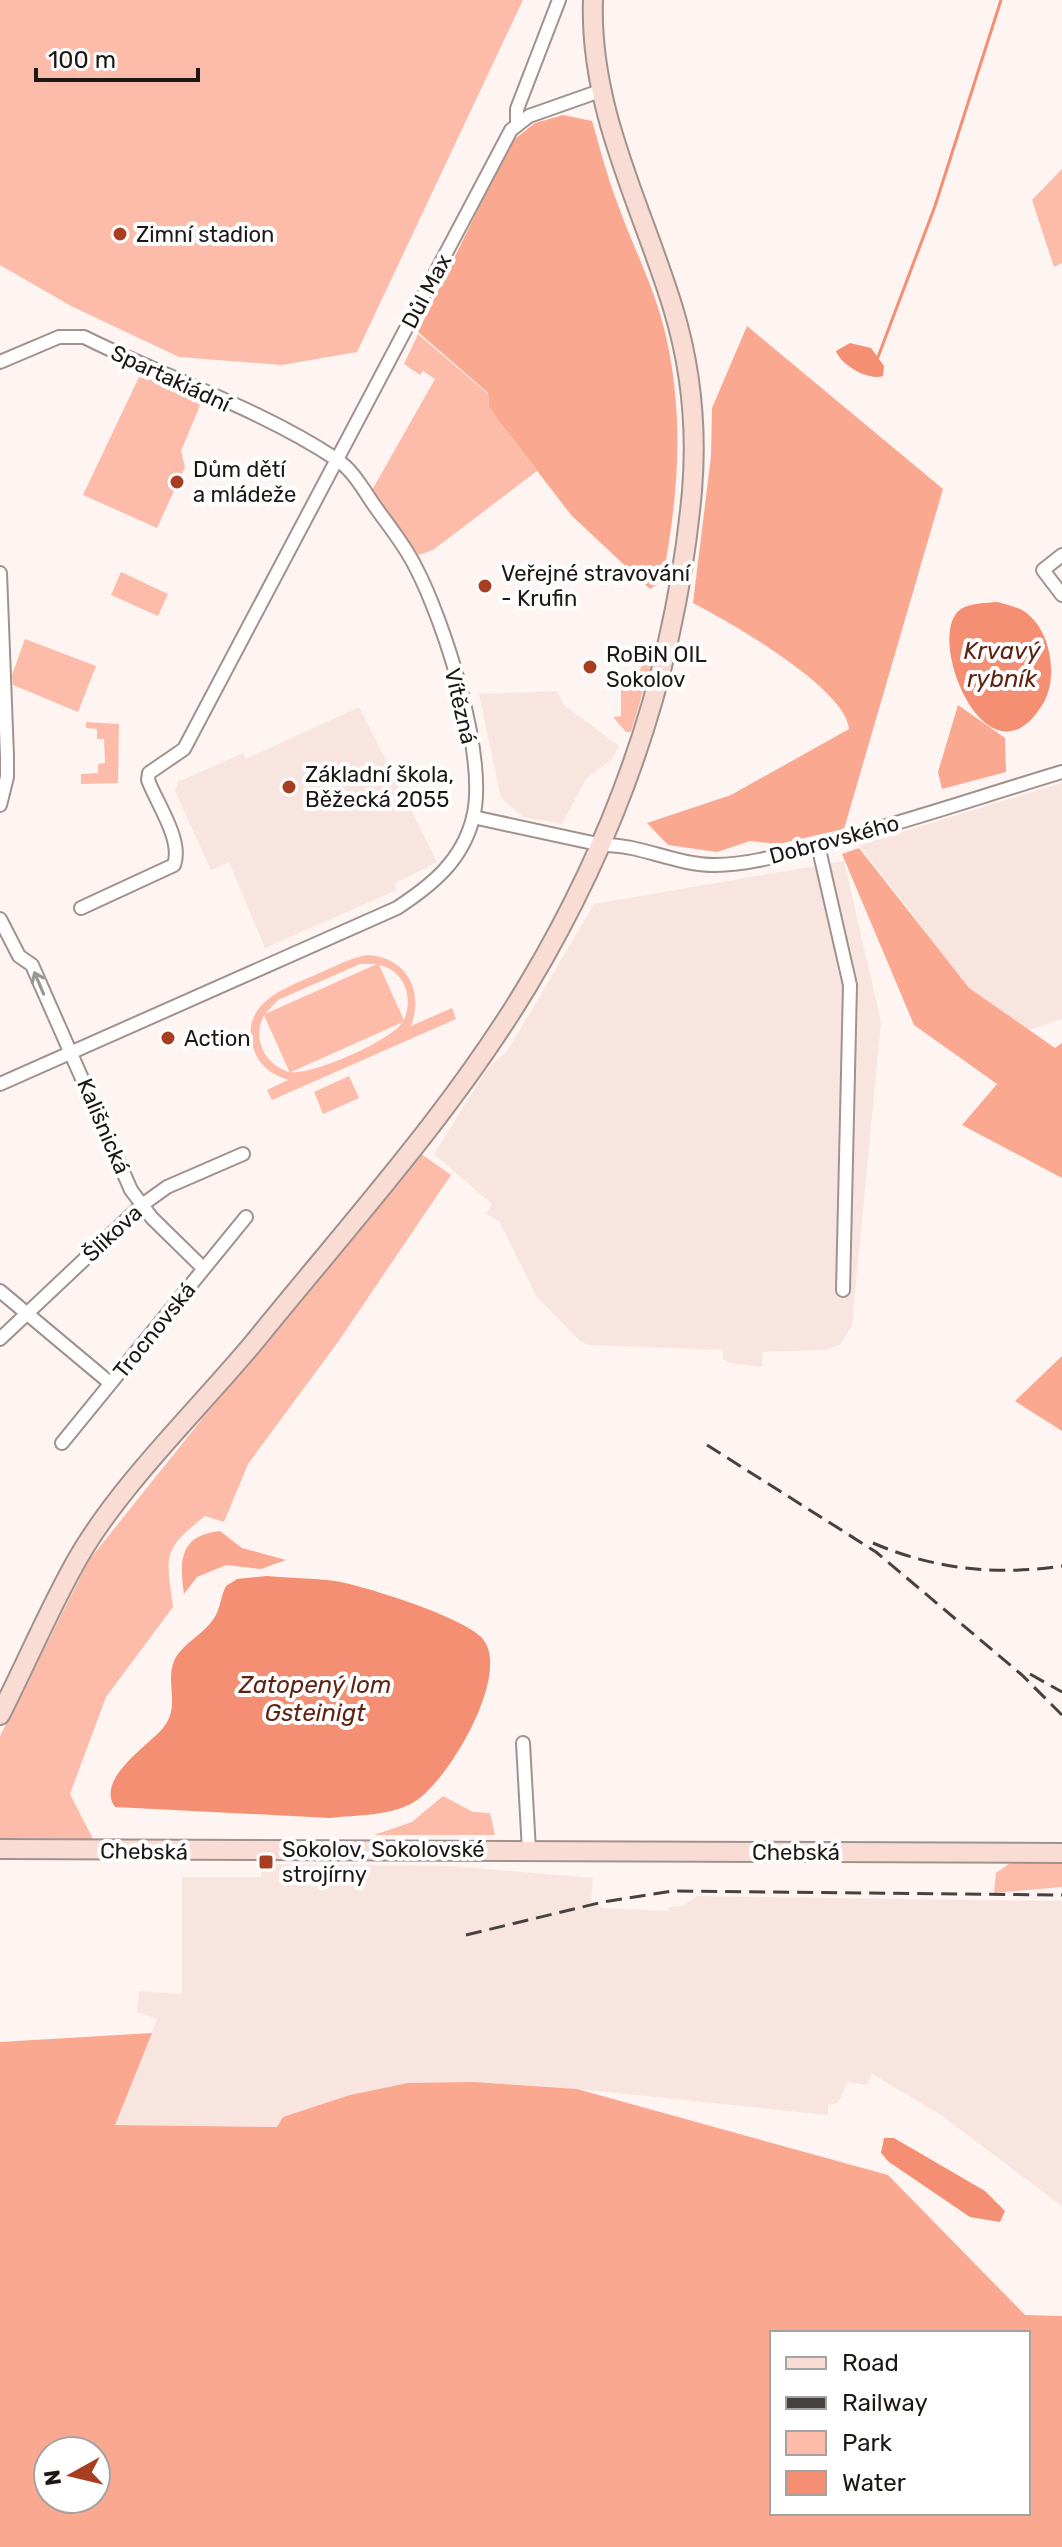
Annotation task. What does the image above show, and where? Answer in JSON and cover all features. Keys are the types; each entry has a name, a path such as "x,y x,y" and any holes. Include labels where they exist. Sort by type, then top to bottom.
{"main road":[{"path":"0,1715 79,1556 131,1486 433,1122 526,988 602,845 638,752 677,612 693,454 690,387 675,313 618,156 600,91 593,0"},
{"name":"Chebská","path":"0,1849 1062,1853"}],"street":[{"name":"Důl Max","path":"337,459 517,125 517,109 559,0"},
{"path":"517,125 529,116 600,91"},
{"name":"Spartakiádní","path":"0,362 59,337 84,337 254,416 337,459"},
{"path":"81,908 174,865 178,855 151,790 149,773 184,749 337,459"},
{"name":"Vítězná","path":"0,1084 397,908 450,866 473,817 472,755 435,609 409,555 353,473 337,459"},
{"path":"1062,555 1043,570 1062,595"},
{"path":"0,573 7,777 0,805"},
{"name":"Dobrovského","path":"473,817 602,845 622,844 688,863 717,865 767,858 818,845 1062,772"},
{"path":"818,845 850,985 843,1290"},
{"name":"Kališnická","path":"0,919 19,956 32,965 70,1054 142,1205 203,1268"},
{"name":"Šlikova","path":"0,1339 142,1205 167,1187 243,1154"},
{"name":"Trocnovská","path":"62,1443 246,1217"},
{"path":"0,1291 110,1383"},
{"path":"523,1743 529,1851"}],"shaded area":[{"path":"563,115 592,121 613,192 659,312 671,360 677,423 676,486 662,581 650,589 571,515 489,408 488,393 418,332 511,142 535,123"},
{"path":"747,326 943,489 844,829 778,844 750,841 717,852 668,845 647,823 731,795 849,729 843,713 808,676 757,640 693,603 711,456 712,408"},
{"path":"557,691 564,705 619,746 613,758 586,779 562,824 523,817 501,798 479,694"},
{"path":"958,705 1005,738 1006,772 942,789 938,772"},
{"path":"359,707 437,862 395,883 397,890 265,948 229,862 211,870 175,791 178,782 243,753 246,759"},
{"path":"1062,783 1062,1019 1022,1032 955,978 915,917 859,845"},
{"path":"859,848 969,988 1055,1048 1062,1043 1062,1178 962,1125 997,1084 914,1025 842,854"},
{"path":"844,861 881,1022 852,1325 840,1345 825,1350 763,1352 762,1367 730,1363 723,1359 723,1350 588,1345 580,1341 537,1297 499,1221 486,1214 492,1204 434,1154 487,1069 508,1050 594,904"},
{"path":"1062,1356 1062,1431 1015,1401"},
{"path":"220,1531 242,1548 286,1560 261,1569 226,1565 197,1577 184,1594 182,1570 185,1551 197,1538"},
{"path":"262,1864 452,1866 593,1878 591,1900 602,1908 668,1911 669,1907 683,1906 697,1896 1062,1901 1062,2206 941,2115 872,2074 867,2085 848,2082 838,2103 828,2105 828,2115 577,2089 474,2082 278,2127 114,2125 157,2019 137,2012 139,1991 182,1994 182,1877 261,1877"},
{"path":"152,2033 115,2125 277,2127 283,2117 350,2095 408,2083 474,2082 577,2089 888,2175 1025,2315 1062,2316 1062,2547 0,2547 0,2042"}],"green space":[{"path":"0,0 523,0 357,352 282,365 179,357 71,306 0,265"},
{"path":"1062,169 1062,263 1054,267 1032,200"},
{"path":"418,334 488,394 489,408 537,471 433,550 419,555 372,490 435,379 423,371 420,375 404,364"},
{"path":"140,375 201,403 181,451 185,467 157,528 83,495"},
{"path":"121,572 168,594 158,616 111,595"},
{"path":"25,639 96,666 78,712 13,685 12,675"},
{"path":"647,651 654,654 631,732 626,732 613,717 621,716 621,685 626,678 637,678"},
{"path":"86,722 119,724 118,783 81,784 81,774 98,773 98,764 105,763 104,739 97,739 97,729 86,728"},
{"path":"360,956 381,957 393,962 409,978 415,1000 411,1026 452,1008 456,1019 272,1100 267,1090 288,1080 266,1068 255,1053 251,1032 258,1009 290,986","holes":["360,964 377,964 265,1014 278,1000","379,965 395,972 405,986 408,1002 404,1020","264,1015 289,1072 267,1057 260,1041","403,1022 368,1047 316,1068 291,1072"]},
{"path":"349,1076 359,1098 323,1114 314,1092"},
{"path":"417,1151 451,1175 338,1342 248,1464 224,1522 205,1516 174,1546 169,1564 173,1607 106,1697 70,1794 93,1839 0,1838 0,1736 89,1560"},
{"path":"443,1796 473,1812 490,1813 495,1835 374,1835 412,1822"},
{"path":"1010,1863 1062,1863 1062,1887 994,1893 996,1873"}],"water":[{"path":"850,343 871,348 884,366 883,376 863,374 843,362 836,351"},
{"name":"Krvavý rybník","path":"997,602 1020,609 1039,626 1051,665 1049,691 1044,702 1023,726 1002,731 983,721 967,701 956,675 950,648 951,624 961,609 973,604"},
{"name":"Zatopený lom Gsteinigt","path":"267,1576 335,1581 368,1589 435,1612 482,1638 489,1654 489,1675 483,1700 459,1750 428,1791 405,1807 384,1812 330,1818 115,1807 111,1796 117,1774 168,1720 172,1703 172,1670 177,1655 212,1621 226,1586 237,1579"},
{"path":"884,2138 894,2138 985,2191 1005,2211 1000,2222 970,2217 889,2162 881,2153"}],"waterway":[{"path":"878,357 935,206 1001,0"}],"railway":[{"path":"707,1445 876,1552 1022,1675 1062,1715"},
{"path":"873,1543 919,1559 966,1568 1013,1570 1062,1566"},
{"path":"1030,1674 1062,1692"},
{"path":"466,1935 603,1902 673,1891 1062,1895"}],"place":[{"name":"Zimní stadion","path":"120,234"},
{"name":"Dům dětí a mládeže","path":"177,482"},
{"name":"Veřejné stravování - Krufin","path":"485,586"},
{"name":"RoBiN OIL Sokolov","path":"590,667"},
{"name":"Základní škola, Běžecká 2055","path":"289,787"},
{"name":"Action","path":"168,1038"},
{"name":"Sokolov, Sokolovské strojírny","path":"266,1862"}]}
